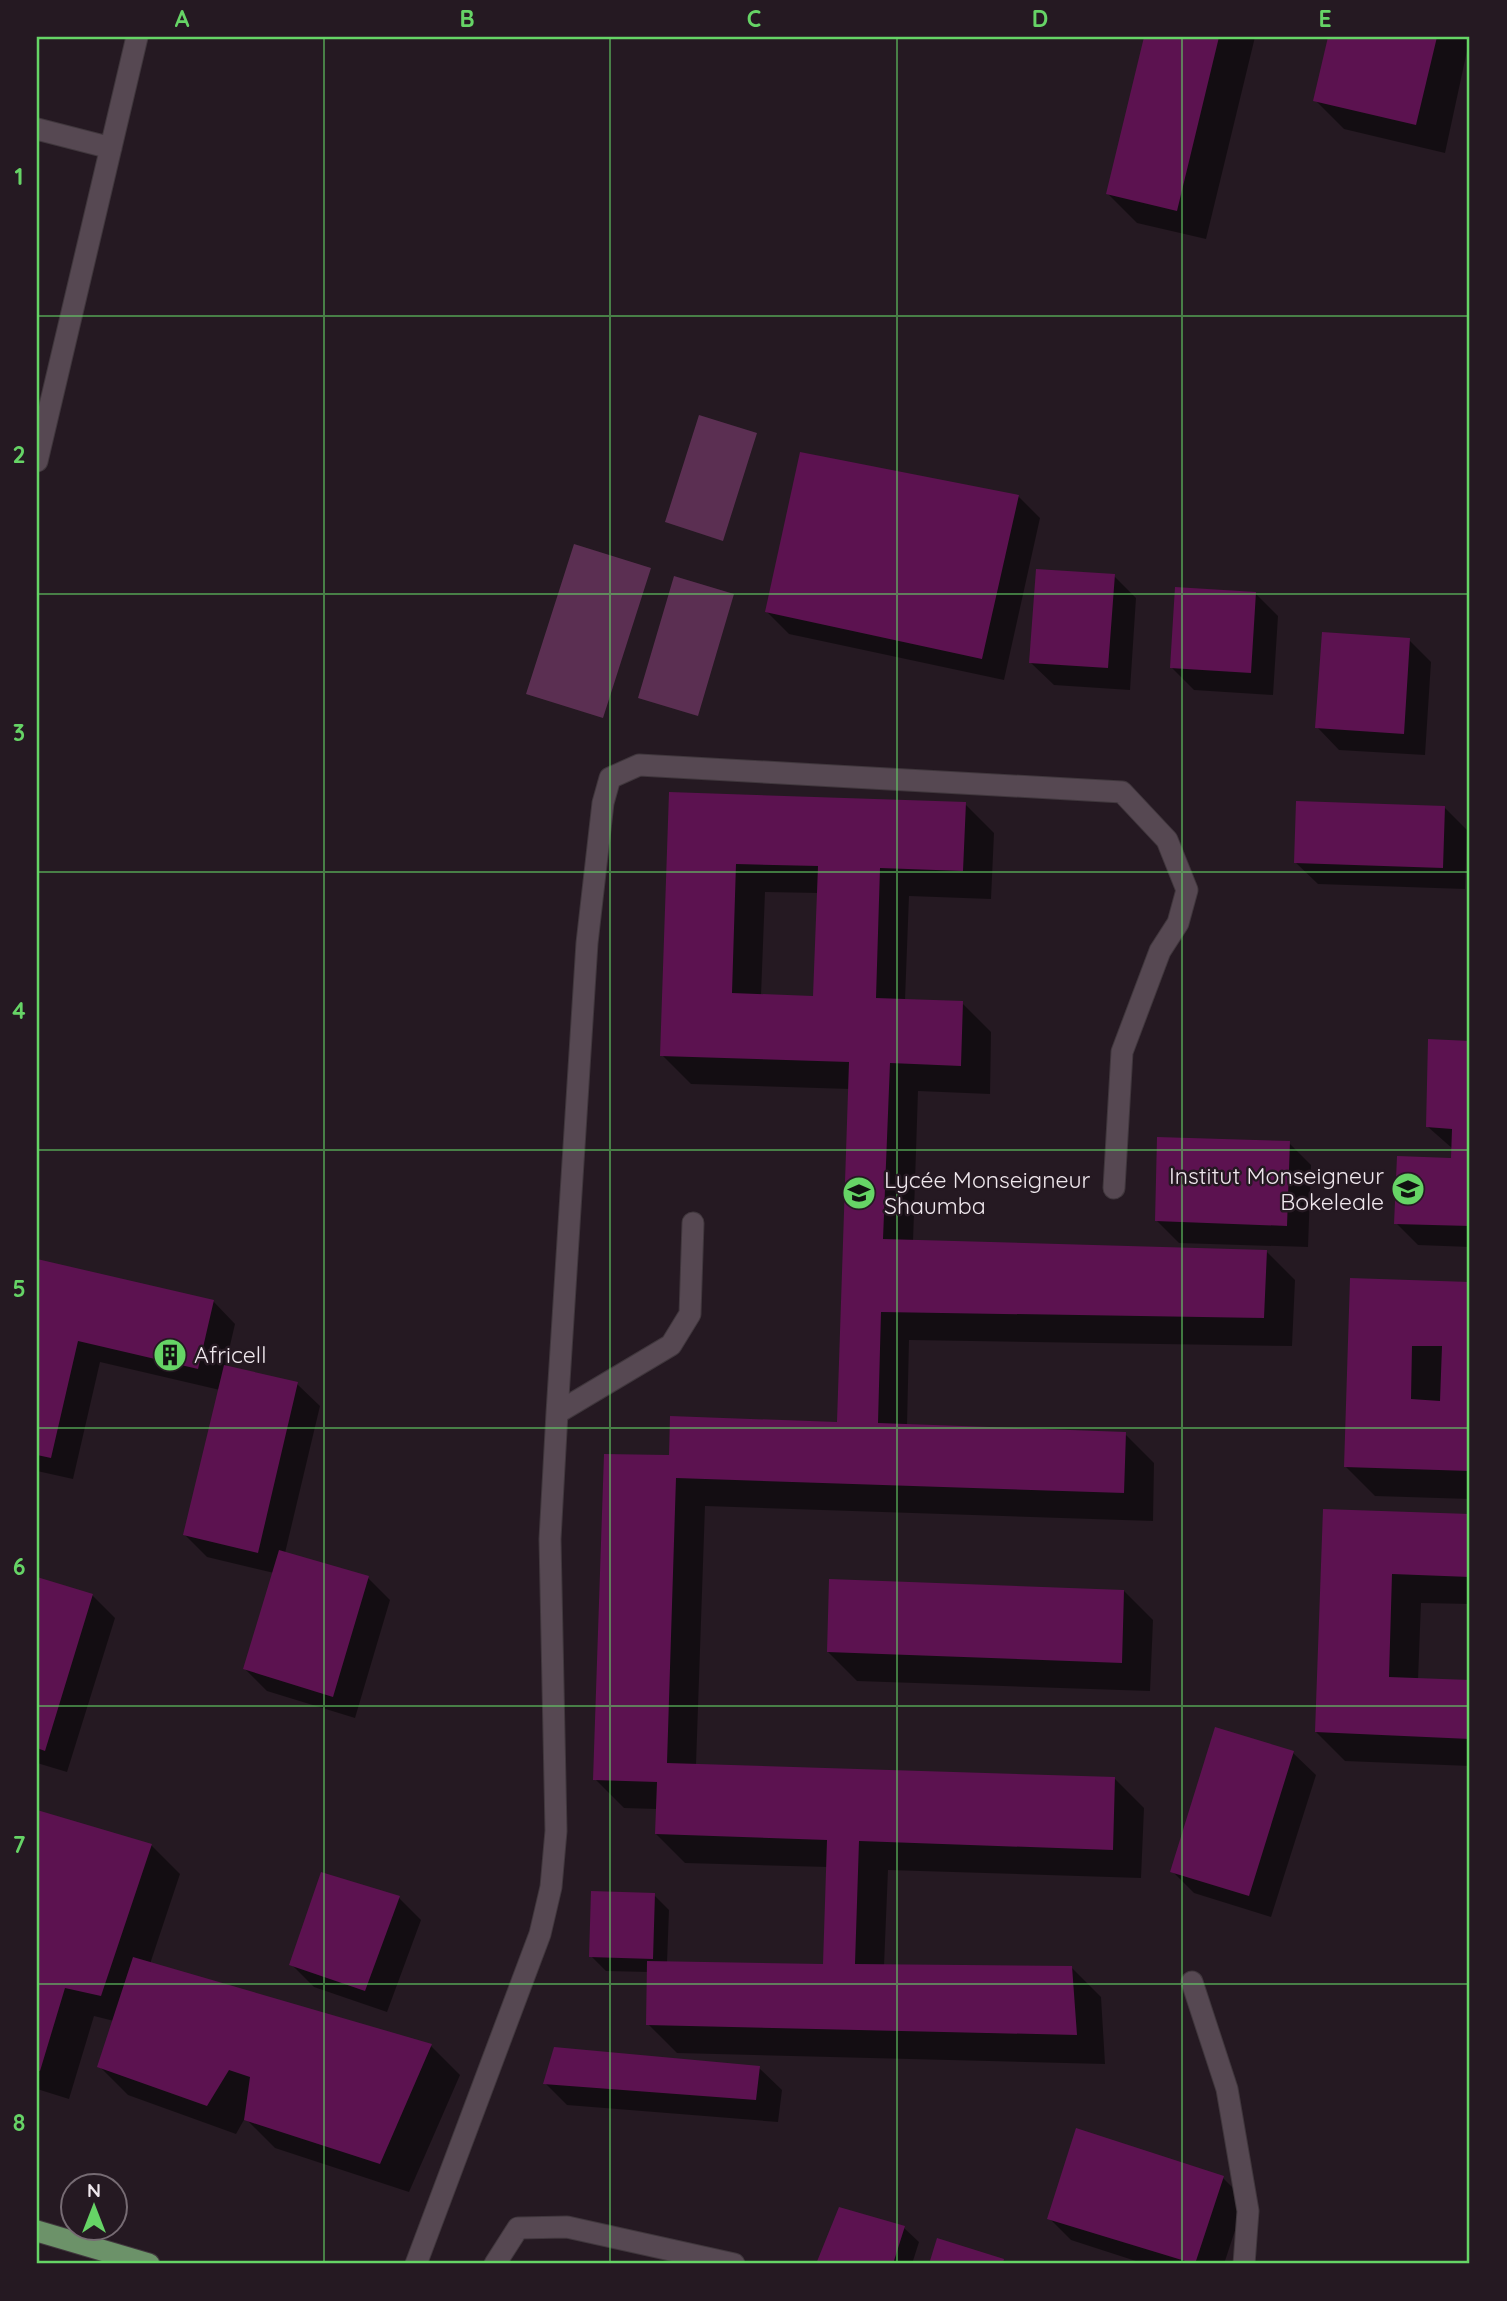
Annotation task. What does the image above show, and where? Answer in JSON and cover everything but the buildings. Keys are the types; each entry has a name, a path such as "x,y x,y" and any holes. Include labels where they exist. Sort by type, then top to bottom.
{"main road":[{"path":"37,2231 149,2264"}],"street":[{"path":"37,461 138,37"},
{"path":"37,129 111,148"},
{"path":"416,2264 540,1934 551,1887 556,1831 550,1539 587,943 603,803 610,778 639,765 1122,792 1167,840 1187,890 1178,923 1160,951 1122,1052 1114,1188"},
{"path":"557,1413 671,1345 690,1314 693,1223"},
{"path":"1192,1982 1227,2090 1248,2211 1244,2264"},
{"path":"495,2264 518,2228 568,2227 734,2264"}],"shaded area":[{"path":"699,415 757,433 723,541 665,522"},
{"path":"574,544 651,568 603,718 526,694"},
{"path":"674,576 734,594 698,716 638,698"}],"place":[{"name":"Institut Monseigneur Bokeleale","path":"1408,1189"},
{"name":"Lycée Monseigneur Shaumba","path":"859,1193"},
{"name":"Africell","path":"170,1355"}]}
